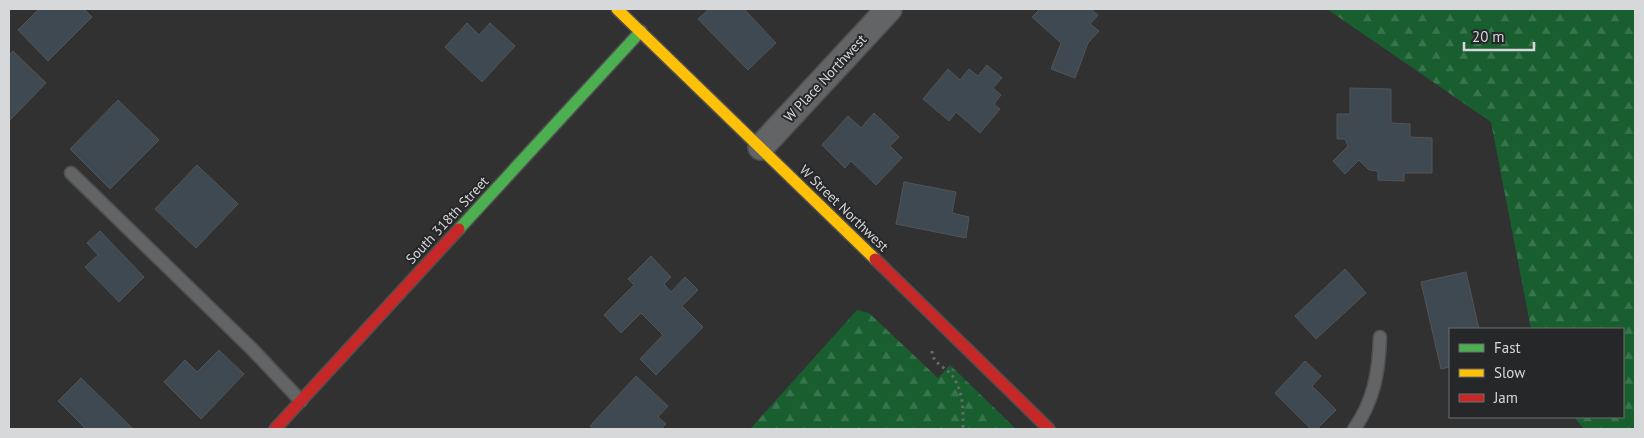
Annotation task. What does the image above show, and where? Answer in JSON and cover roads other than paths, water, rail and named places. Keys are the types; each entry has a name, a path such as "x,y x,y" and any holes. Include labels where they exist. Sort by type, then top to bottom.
{"street":[{"name":"W Street Northwest","path":"617,9 1049,429"},
{"name":"W Place Northwest","path":"761,147 889,9"},
{"name":"South 318th Street","path":"275,429 641,31"}],"lane":[{"path":"72,173 252,349 301,401"},
{"path":"1354,429 1363,416 1376,386 1380,337"}]}
